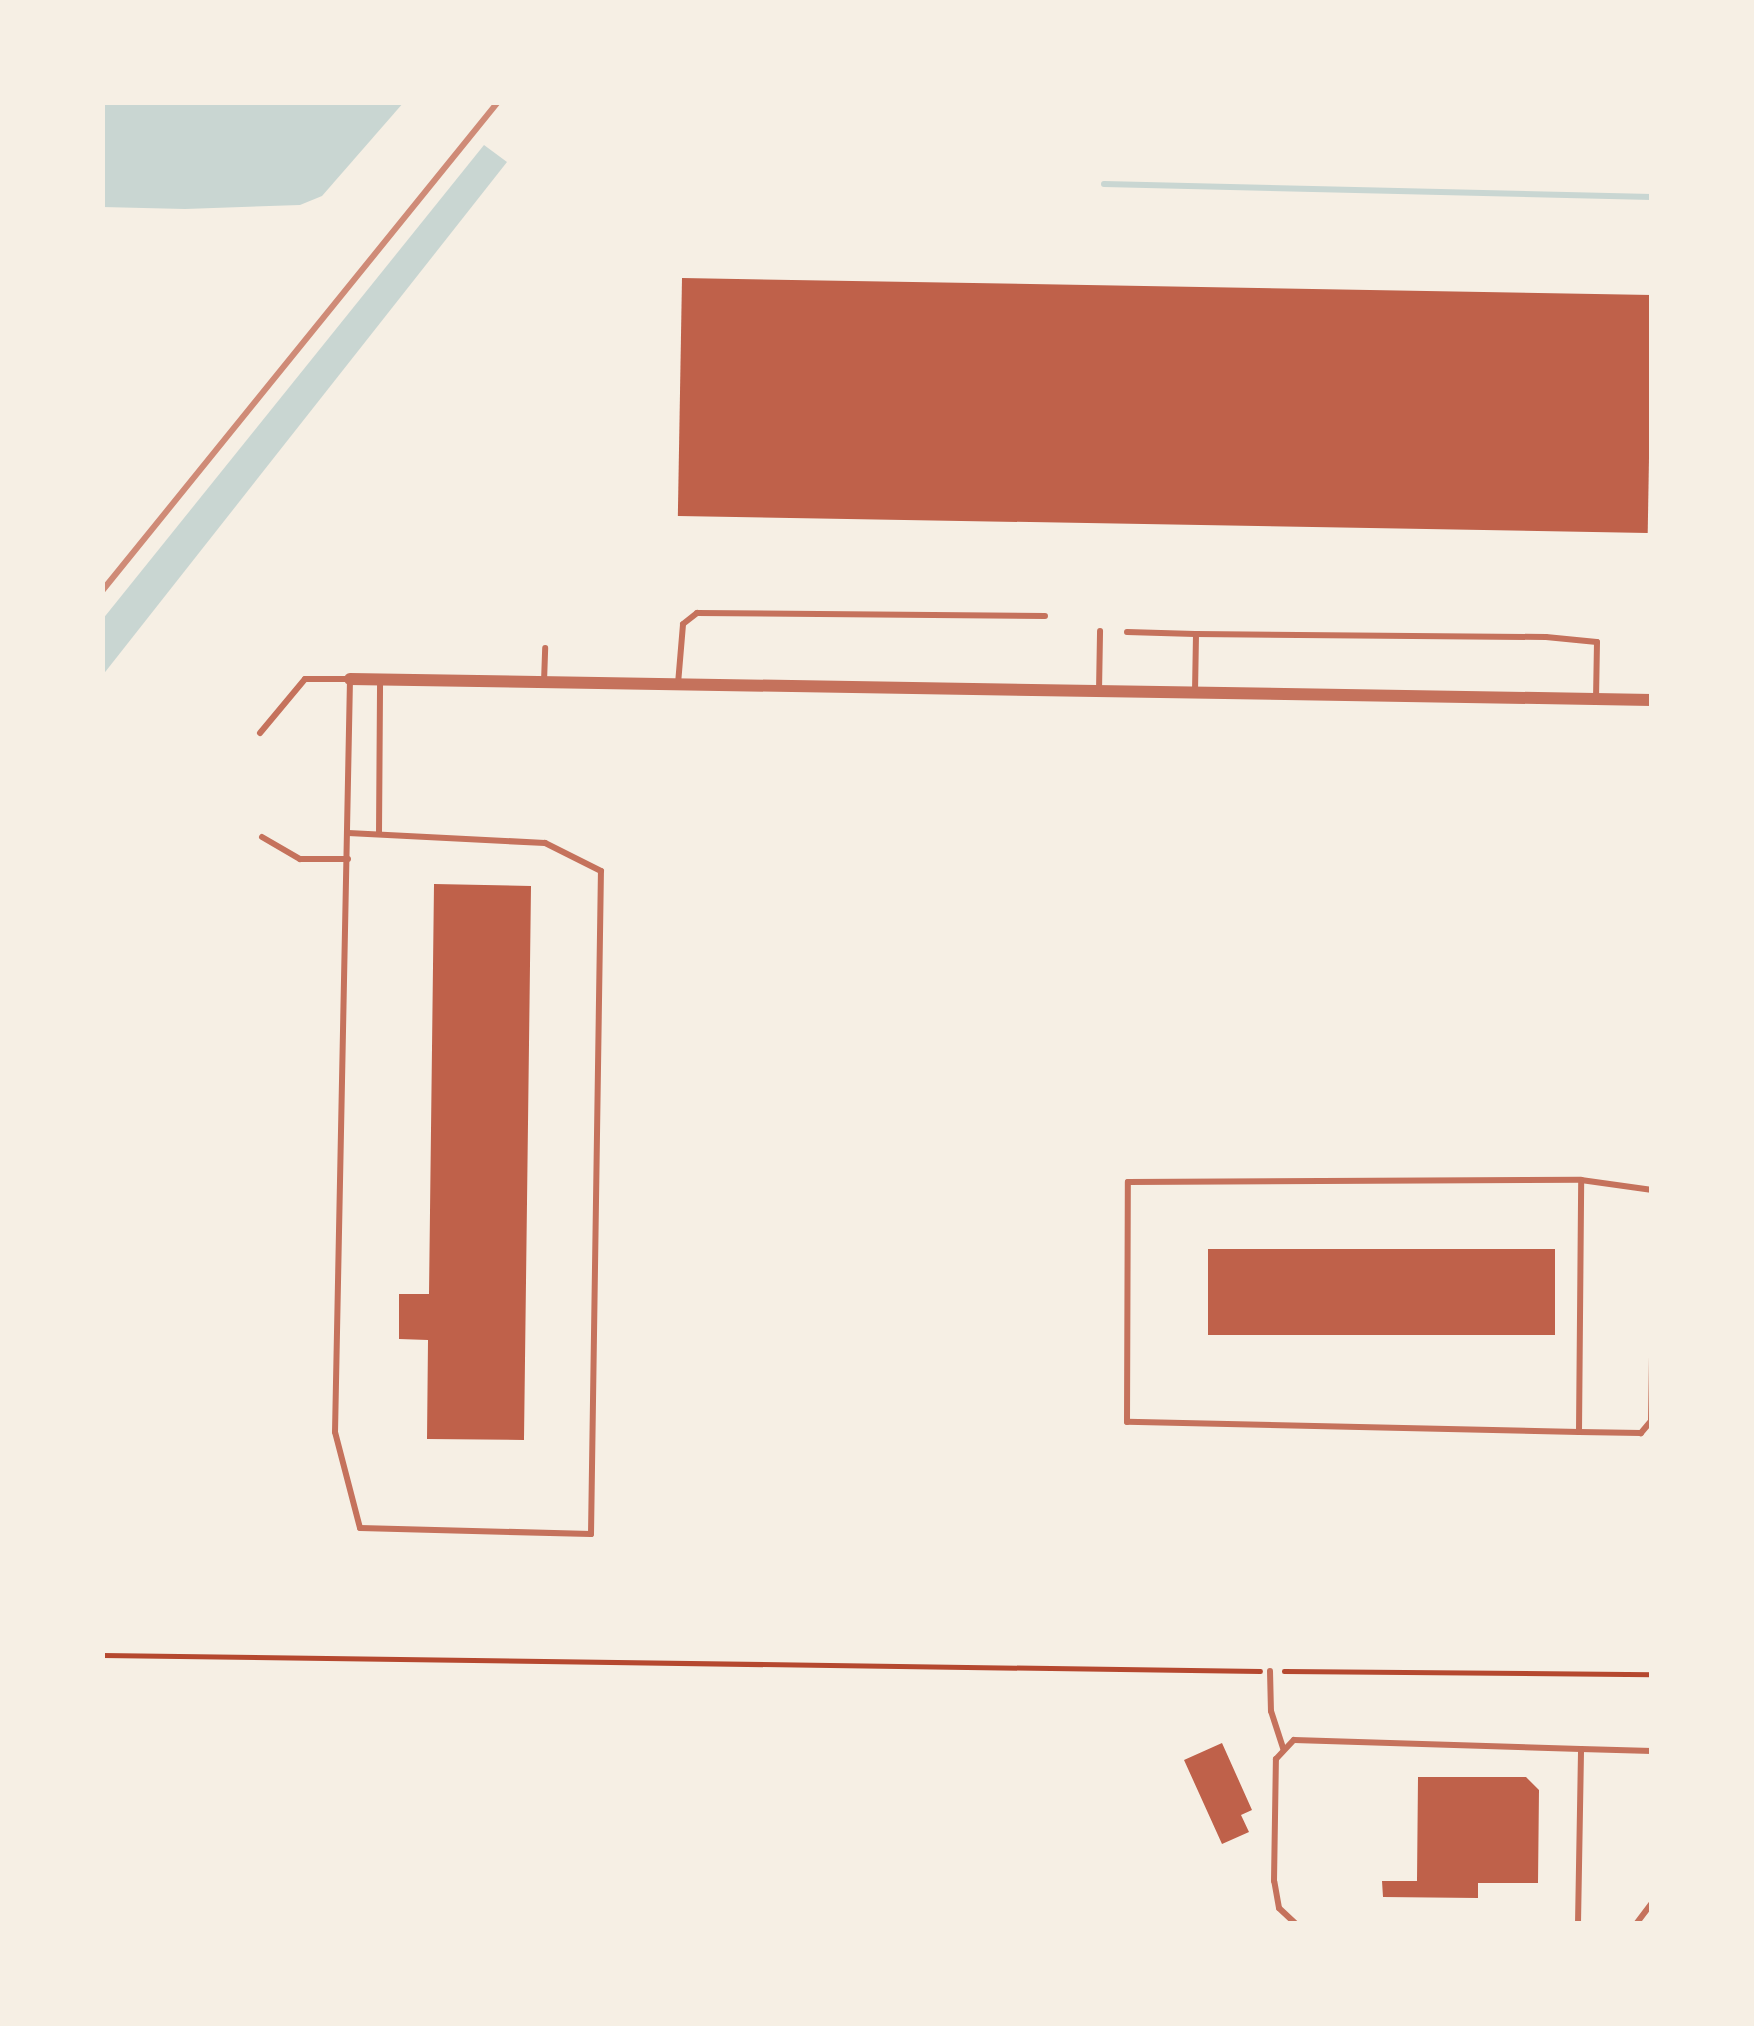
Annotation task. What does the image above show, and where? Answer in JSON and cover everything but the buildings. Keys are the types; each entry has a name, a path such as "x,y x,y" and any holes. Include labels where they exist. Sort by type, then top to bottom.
{"street":[{"path":"350,679 1652,700"}],"lane":[{"path":"678,684 682,624 698,613 1045,616"},
{"path":"1100,631 1100,691"},
{"path":"1127,632 1597,642 1596,699"},
{"path":"1195,692 1196,634"},
{"path":"544,682 545,648"},
{"path":"260,733 305,679 350,679 335,1432 360,1528 591,1534 601,871 545,843 348,832"},
{"path":"379,834 380,680"},
{"path":"262,837 300,859 348,860"},
{"path":"1579,1432 1580,1180"},
{"path":"1652,1190 1580,1180 1129,1182 1127,1422 1641,1433 1651,1422 1652,1358"},
{"path":"1270,1671 1270,1712 1283,1749"},
{"path":"1297,1924 1279,1908 1274,1881 1276,1760 1283,1749 1315,1738 1652,1751"},
{"path":"1578,1924 1580,1749"},
{"path":"1636,1924 1652,1903"}],"path":[{"path":"102,1655 1652,1674"}],"shaded area":[{"path":"102,102 404,102 322,196 300,205 185,209 102,207"},
{"path":"484,145 507,162 102,676 102,620"}],"waterway":[{"path":"1104,184 1652,197"}],"railway":[{"path":"102,591 498,102"}]}
